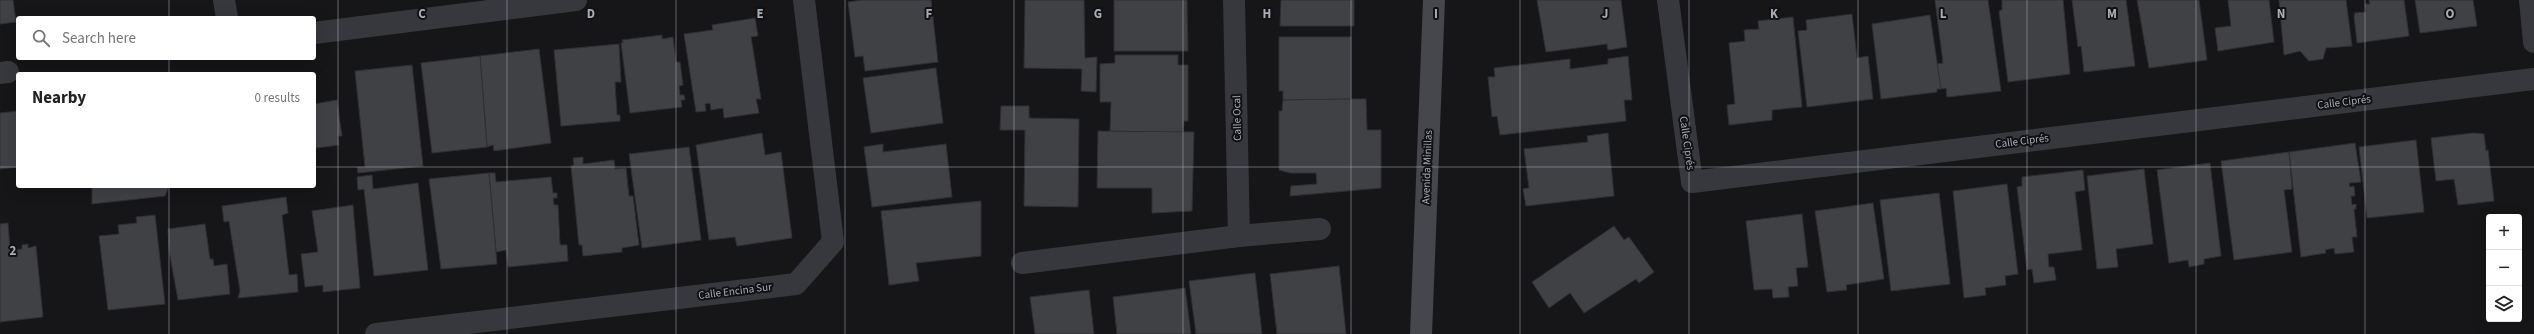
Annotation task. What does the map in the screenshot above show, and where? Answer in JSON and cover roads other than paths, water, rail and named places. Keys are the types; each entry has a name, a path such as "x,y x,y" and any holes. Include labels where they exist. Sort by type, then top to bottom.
{"street":[{"path":"224,0 227,16"},
{"path":"316,33 517,3 576,0"},
{"name":"Calle Encina Sur","path":"376,334 796,284 832,242 804,0"},
{"name":"Calle Ocal","path":"1234,0 1239,236"},
{"name":"Avenida Minillas","path":"1421,334 1434,0"},
{"name":"Calle Ciprés","path":"1668,0 1692,182 2534,79"},
{"path":"2530,0 2534,42"},
{"path":"1022,263 1239,236 1320,228"}]}
